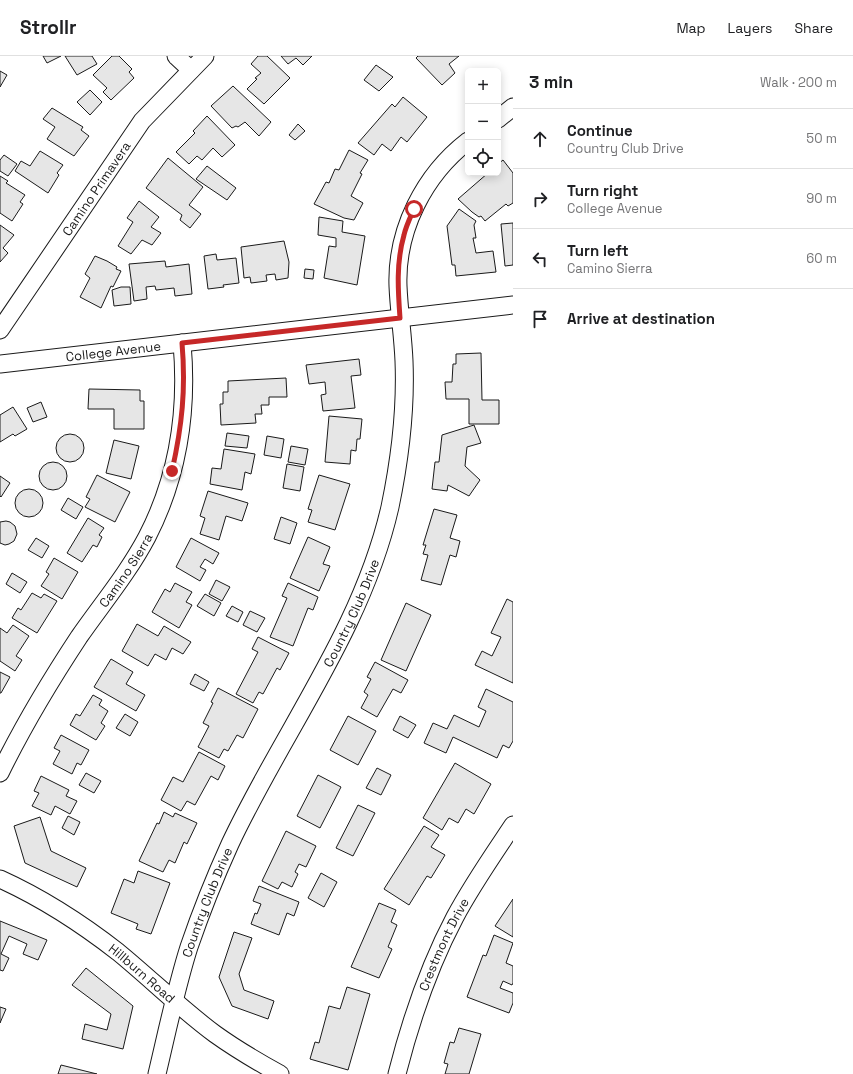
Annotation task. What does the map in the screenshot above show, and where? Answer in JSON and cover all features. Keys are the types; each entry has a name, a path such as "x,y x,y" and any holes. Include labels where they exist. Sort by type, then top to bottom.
{"street":[{"path":"176,56 191,70"},
{"name":"Camino Primavera","path":"0,330 142,121 205,56"},
{"path":"501,117 513,107"},
{"name":"Country Club Drive","path":"157,1074 189,947 208,894 231,842 252,800 343,636 364,591 380,545 390,507 399,459 403,418 404,362 398,284 399,259 404,235 414,209 427,185 442,165 465,144"},
{"name":"College Avenue","path":"0,364 513,305"},
{"name":"Camino Sierra","path":"0,773 45,691 79,638 129,568 147,537 161,504 172,471 180,436 184,400 184,365 182,343"},
{"name":"Crestmont Drive","path":"397,1074 406,1037 418,999 437,952 455,916 513,825"},
{"name":"Hillburn Road","path":"0,879 47,904 83,927 118,953 174,1002 215,1034 259,1063 280,1074"}],"building":[{"path":"43,56 61,56 47,63"},
{"path":"65,56 92,56 97,64 77,75"},
{"path":"112,56 119,56 132,69 129,72 134,78 111,100 103,92 107,88 93,75"},
{"path":"258,56 267,56 290,78 264,104 247,89 257,79 255,78 261,73 251,64"},
{"path":"281,56 312,56 303,65 296,58 288,64"},
{"path":"418,56 459,56 449,64 455,73 442,85 416,58"},
{"path":"376,65 393,77 379,91 364,80"},
{"path":"0,71 7,75 0,87"},
{"path":"233,86 271,122 259,136 245,122 238,127 236,126 232,128 211,106"},
{"path":"90,90 102,102 90,115 77,102"},
{"path":"403,97 427,117 407,142 401,137 391,151 382,144 374,155 358,143 392,104 395,107"},
{"path":"52,108 83,127 81,130 89,136 74,156 47,139 55,127 43,119"},
{"path":"207,116 235,145 222,157 213,148 202,160 197,156 189,164 176,152 195,133 193,131"},
{"path":"298,124 305,131 295,140 289,135"},
{"path":"349,150 368,160 360,173 362,174 351,196 363,203 354,220 344,218 314,204 326,182 329,183 335,169 339,170"},
{"path":"40,151 63,165 57,173 59,175 48,193 15,171 21,161 30,166"},
{"path":"4,155 17,164 8,176 0,171 0,160"},
{"path":"168,158 203,187 189,205 201,214 190,228 180,220 182,215 146,188"},
{"path":"503,160 513,173 513,203 508,206 506,204 485,221 481,216 479,217 472,212 458,199 485,176 501,176 501,162"},
{"path":"207,166 236,188 227,200 196,179"},
{"path":"0,176 8,181 6,183 25,195 20,202 23,204 12,221 0,213"},
{"path":"139,201 159,217 151,227 161,233 152,245 142,240 131,254 118,246 133,222 127,218"},
{"path":"459,209 476,221 474,225 476,238 473,238 476,253 493,251 496,272 456,276 455,265 452,265 447,226"},
{"path":"319,217 343,221 342,232 365,236 357,285 324,278 329,246 336,247 336,238 318,235"},
{"path":"513,223 513,265 505,266 501,224"},
{"path":"0,225 14,235 3,248 8,253 0,262"},
{"path":"284,241 289,262 288,278 276,280 275,274 266,275 267,281 251,283 250,277 244,278 241,247"},
{"path":"216,254 217,260 236,258 239,283 208,289 204,256"},
{"path":"95,256 107,261 117,267 116,269 121,271 113,287 111,286 101,308 80,297 90,278 85,274"},
{"path":"165,261 166,267 189,264 192,294 175,296 174,288 156,290 155,286 146,287 147,299 134,301 129,264"},
{"path":"305,269 314,270 313,279 304,278"},
{"path":"121,287 130,287 131,304 114,306 112,290"},
{"path":"481,353 482,400 499,400 499,424 469,424 469,399 446,399 445,382 452,382 453,364 456,364 456,354"},
{"path":"359,359 361,375 351,376 355,408 323,411 321,395 326,394 325,382 309,384 306,365"},
{"path":"286,378 287,397 269,397 269,405 261,405 262,414 255,414 256,423 221,425 220,404 223,404 223,392 228,392 228,381"},
{"path":"89,389 140,390 140,401 144,401 144,429 114,429 114,409 88,409"},
{"path":"41,402 47,417 33,422 27,408"},
{"path":"13,407 27,429 15,436 13,434 0,442 0,415"},
{"path":"329,416 362,419 360,439 357,439 356,451 351,450 350,464 325,462"},
{"path":"474,425 481,443 467,447 465,466 480,480 469,496 448,485 447,491 432,489 435,462 439,462 442,435"},
{"path":"227,433 249,436 247,448 225,446"},
{"path":"70,434 80,438 84,448 80,458 70,462 60,458 56,448 60,438"},
{"path":"267,436 284,439 281,458 264,455"},
{"path":"114,440 139,446 131,479 106,473"},
{"path":"291,446 308,449 305,465 288,462"},
{"path":"224,449 255,454 251,474 245,472 242,490 210,484 212,468 221,469"},
{"path":"53,462 63,466 67,476 63,486 53,490 43,486 39,476 43,466"},
{"path":"287,464 304,467 300,491 283,488"},
{"path":"97,475 130,492 115,522 85,507 90,499 86,497"},
{"path":"319,475 350,484 335,530 308,522 312,510 308,509"},
{"path":"0,476 10,483 1,497 0,496"},
{"path":"29,489 39,493 43,503 39,513 29,517 19,513 15,503 19,493"},
{"path":"208,491 248,503 242,521 226,516 219,540 200,534 205,518 200,516"},
{"path":"68,498 83,507 76,519 61,510"},
{"path":"434,509 457,515 450,538 460,541 456,557 450,555 441,585 421,580 428,555 423,554 426,545 423,545"},
{"path":"281,517 297,523 290,544 274,539"},
{"path":"88,518 104,528 99,535 102,537 97,547 93,545 82,562 67,553"},
{"path":"6,521 15,526 17,534 14,541 5,545 0,543 0,522"},
{"path":"308,537 330,547 323,564 330,566 319,591 290,578"},
{"path":"36,538 49,546 42,558 28,550"},
{"path":"191,538 219,553 213,564 205,559 200,567 206,570 200,581 176,567"},
{"path":"54,558 78,572 62,599 41,586 49,574 46,572"},
{"path":"12,573 27,582 20,593 6,584"},
{"path":"216,580 230,587 222,601 209,594"},
{"path":"175,583 192,592 186,602 192,605 179,628 152,612 165,589 170,592"},
{"path":"288,583 318,597 313,610 308,608 293,646 270,637 287,598 282,596"},
{"path":"32,593 41,598 44,594 57,601 37,633 12,618 18,608 21,610"},
{"path":"205,594 221,603 214,616 197,606"},
{"path":"507,599 513,602 513,683 475,665 482,651 492,656 501,637 491,633"},
{"path":"406,603 431,615 406,671 381,660"},
{"path":"232,606 243,612 238,622 226,616"},
{"path":"250,611 265,618 257,632 243,625"},
{"path":"137,624 158,636 164,626 191,642 183,654 172,648 166,660 155,654 148,666 122,651"},
{"path":"13,625 29,636 16,656 22,660 15,671 0,661 0,628 7,633"},
{"path":"258,637 289,653 280,670 277,668 263,694 259,692 253,703 236,694 258,652 252,649"},
{"path":"111,659 133,672 126,684 145,695 136,711 94,687"},
{"path":"375,662 408,680 401,693 393,689 377,717 361,708 368,695 364,692 371,679 367,677"},
{"path":"0,672 10,677 1,693 0,693"},
{"path":"195,674 209,682 204,691 190,684"},
{"path":"218,688 258,709 243,738 237,735 228,751 224,749 219,758 198,747 209,726 203,723 213,703 211,702"},
{"path":"486,689 513,702 513,741 509,748 503,745 497,758 453,737 446,753 424,743 433,723 447,729 454,715 479,727 486,711 478,707"},
{"path":"93,695 102,700 99,705 108,711 101,723 105,726 96,740 70,725 76,714 80,716"},
{"path":"125,714 138,722 130,736 116,728"},
{"path":"348,716 376,731 358,765 330,750"},
{"path":"400,716 416,725 408,738 393,730"},
{"path":"61,735 89,750 81,765 77,763 72,774 53,764 60,751 54,748"},
{"path":"199,752 225,766 218,780 211,776 195,805 187,801 181,811 161,800 173,777 183,782"},
{"path":"455,763 491,784 474,814 466,809 458,823 449,818 442,830 423,818"},
{"path":"377,768 391,775 381,795 366,788"},
{"path":"86,773 101,781 94,793 79,785"},
{"path":"318,775 341,787 320,828 297,816"},
{"path":"41,776 69,790 66,796 77,801 70,814 55,806 51,815 32,806 39,793 34,791"},
{"path":"358,805 375,813 353,856 336,848"},
{"path":"164,812 173,817 175,813 197,823 187,844 184,842 175,863 169,860 163,872 139,861 157,823 159,824"},
{"path":"68,816 80,822 74,835 62,828"},
{"path":"40,817 51,851 86,868 77,887 25,863 14,826"},
{"path":"424,826 439,835 431,847 445,855 431,878 427,876 409,905 384,889"},
{"path":"286,831 316,846 306,867 299,864 295,872 298,874 292,887 282,882 278,889 262,881"},
{"path":"138,871 170,883 151,934 136,929 138,924 111,913 124,879 134,883"},
{"path":"321,873 337,882 324,907 308,898"},
{"path":"259,886 299,902 294,916 287,913 279,935 251,924 255,913 257,914 261,904 253,901"},
{"path":"513,899 513,937 495,926"},
{"path":"379,903 396,910 391,922 397,925 388,947 392,949 379,978 351,967"},
{"path":"0,921 47,940 38,960 23,954 27,944 9,936 1,954 9,958 3,971 0,970"},
{"path":"234,932 252,938 239,974 244,990 274,1001 268,1019 232,1006 219,977"},
{"path":"494,935 513,943 506,963 513,966 513,983 512,985 503,981 500,988 513,993 513,1003 509,1013 467,997 483,955 486,956"},
{"path":"86,968 133,1006 123,1049 82,1039 85,1024 107,1030 111,1014 72,985"},
{"path":"347,987 370,994 348,1070 310,1059 315,1042 319,1043 329,1006 340,1009"},
{"path":"0,1007 6,1009 0,1023"},
{"path":"459,1028 481,1034 469,1074 445,1074 448,1064 444,1063 450,1042 454,1043"},
{"path":"61,1065 97,1074 58,1074"}],"route":[{"path":"172,471 180,436 184,400 184,365 182,343 400,318 398,284 399,259 404,235 414,209"}]}
